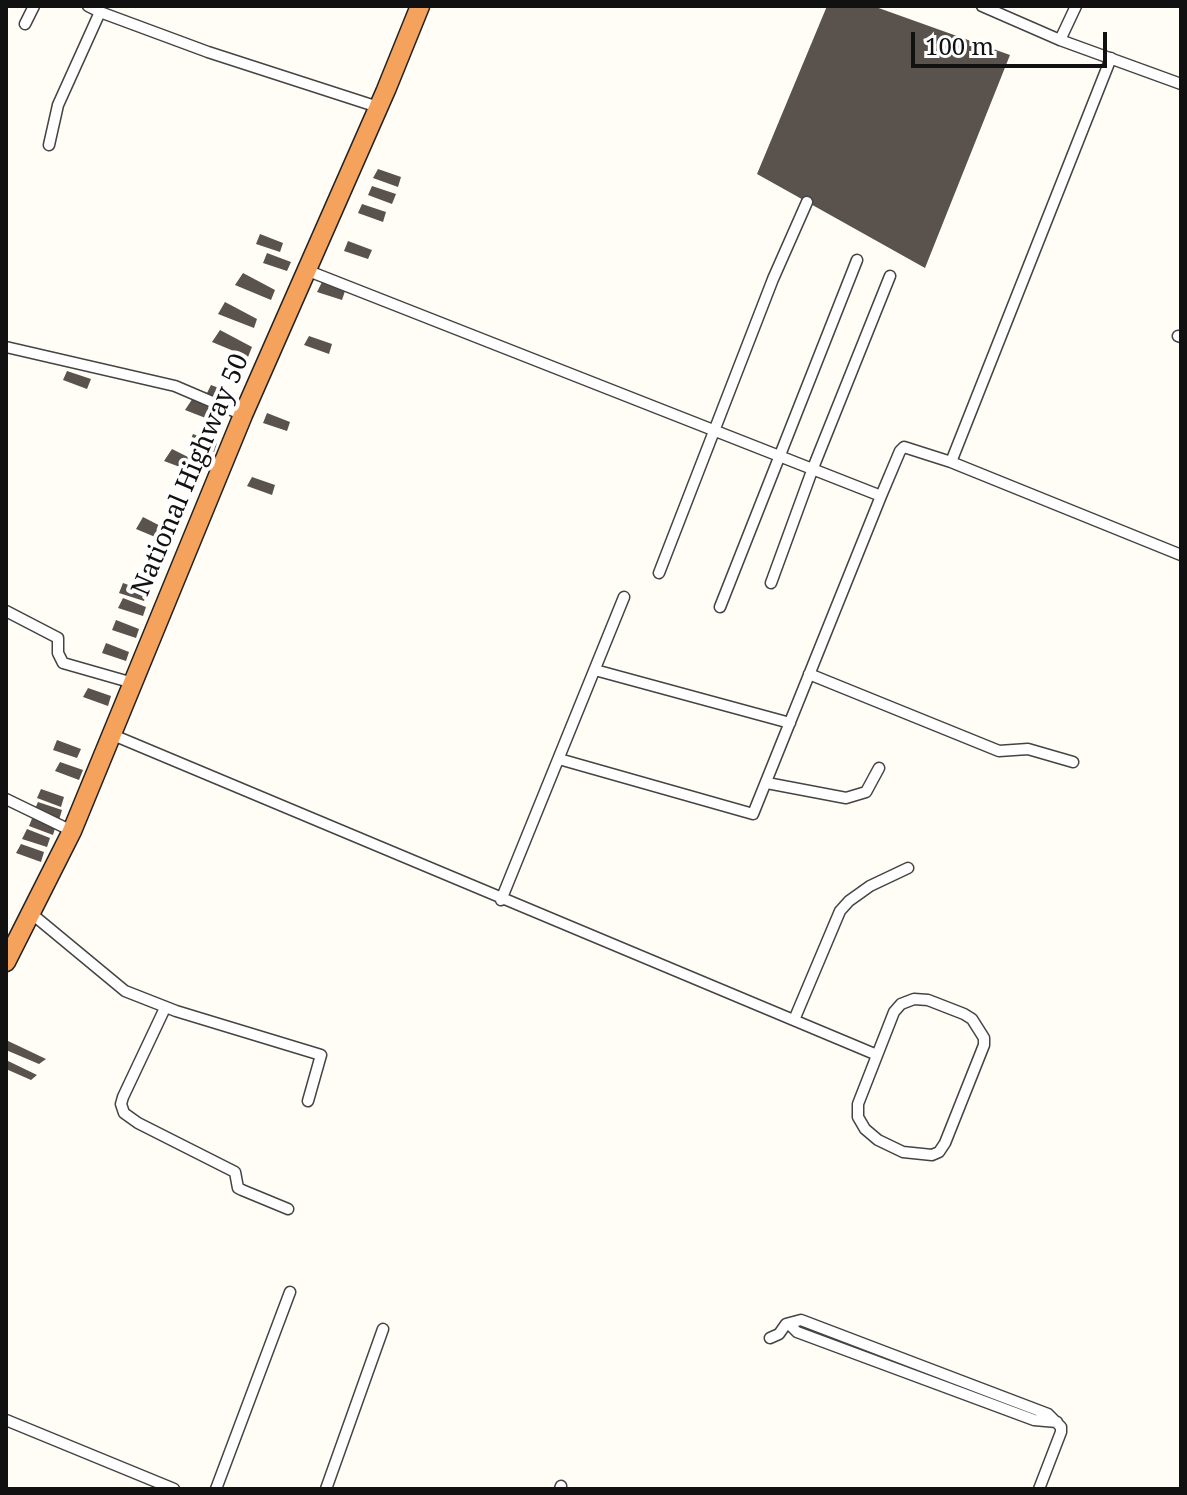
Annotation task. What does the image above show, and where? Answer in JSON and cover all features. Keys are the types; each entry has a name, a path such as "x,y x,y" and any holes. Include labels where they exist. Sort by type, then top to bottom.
{"highway":[{"name":"National Highway 50","path":"6,962 72,831 243,415 420,6"}],"street":[{"path":"25,24 34,6"},
{"path":"88,6 208,52 378,107"},
{"path":"982,6 1060,40 1108,66 1181,84"},
{"path":"1060,40 1076,6"},
{"path":"49,145 58,105 100,12"},
{"path":"951,462 1108,66"},
{"path":"659,573 773,279 807,202"},
{"path":"720,607 857,260"},
{"path":"306,270 881,496"},
{"path":"771,583 813,468 890,276"},
{"path":"6,347 175,386 243,415"},
{"path":"559,759 749,815 757,810 881,496 904,447 951,462 1181,555"},
{"path":"501,900 624,597"},
{"path":"6,611 58,638 58,653 63,663 133,683"},
{"path":"595,670 790,723"},
{"path":"809,674 999,751 1028,749 1073,762"},
{"path":"113,735 877,1055"},
{"path":"767,783 846,798 866,792 879,768"},
{"path":"6,799 72,831"},
{"path":"794,1020 840,911 870,886 908,868"},
{"path":"32,914 125,991 165,1008 321,1055 308,1101"},
{"path":"914,999 928,1000 964,1014 981,1032 984,1045 939,1152 920,1156 903,1152 878,1140 865,1129 858,1117 858,1104 877,1055 894,1012 901,1004 914,999"},
{"path":"165,1008 123,1097 121,1104 124,1113 235,1172 238,1188 288,1209"},
{"path":"216,1489 290,1292"},
{"path":"770,1338 776,1337 786,1324 801,1320 1039,1410 1057,1422 1061,1432 1039,1489"},
{"path":"789,1324 797,1332 1034,1420 1057,1422"},
{"path":"326,1489 383,1329"},
{"path":"937,1384 941,1372"},
{"path":"6,1420 174,1489"}],"building":[{"path":"827,6 873,6 1010,55 925,268 757,174"},
{"path":"378,169 401,177 398,187 373,178"},
{"path":"372,186 396,194 392,204 368,195"},
{"path":"362,204 386,212 383,222 358,213"},
{"path":"260,234 283,243 280,252 256,244"},
{"path":"348,241 372,250 368,259 344,251"},
{"path":"267,253 291,262 287,271 263,263"},
{"path":"243,273 275,290 271,300 235,285"},
{"path":"322,282 345,291 342,300 317,292"},
{"path":"225,302 257,319 254,328 218,314"},
{"path":"220,330 252,347 248,357 212,342"},
{"path":"309,336 332,344 329,354 304,345"},
{"path":"67,371 91,379 87,389 63,380"},
{"path":"211,385 234,394 231,403 206,395"},
{"path":"193,398 225,415 221,424 185,410"},
{"path":"267,413 290,422 287,431 263,423"},
{"path":"193,434 217,443 214,452 189,443"},
{"path":"172,449 204,465 201,475 164,461"},
{"path":"252,477 275,485 272,495 247,486"},
{"path":"143,517 176,534 172,544 136,529"},
{"path":"123,583 147,592 144,601 119,593"},
{"path":"123,598 146,607 143,616 118,608"},
{"path":"116,620 139,629 136,638 112,630"},
{"path":"106,643 129,652 126,661 102,653"},
{"path":"88,688 111,696 108,706 83,697"},
{"path":"57,740 81,749 77,758 53,750"},
{"path":"60,762 83,770 79,780 55,771"},
{"path":"41,789 64,797 61,807 37,798"},
{"path":"38,802 62,810 59,820 34,811"},
{"path":"33,816 56,825 53,835 29,826"},
{"path":"27,829 50,838 47,847 22,839"},
{"path":"21,844 44,852 41,862 16,853"},
{"path":"6,1040 46,1059 39,1064 6,1050"},
{"path":"6,1060 37,1075 31,1080 6,1069"}]}
